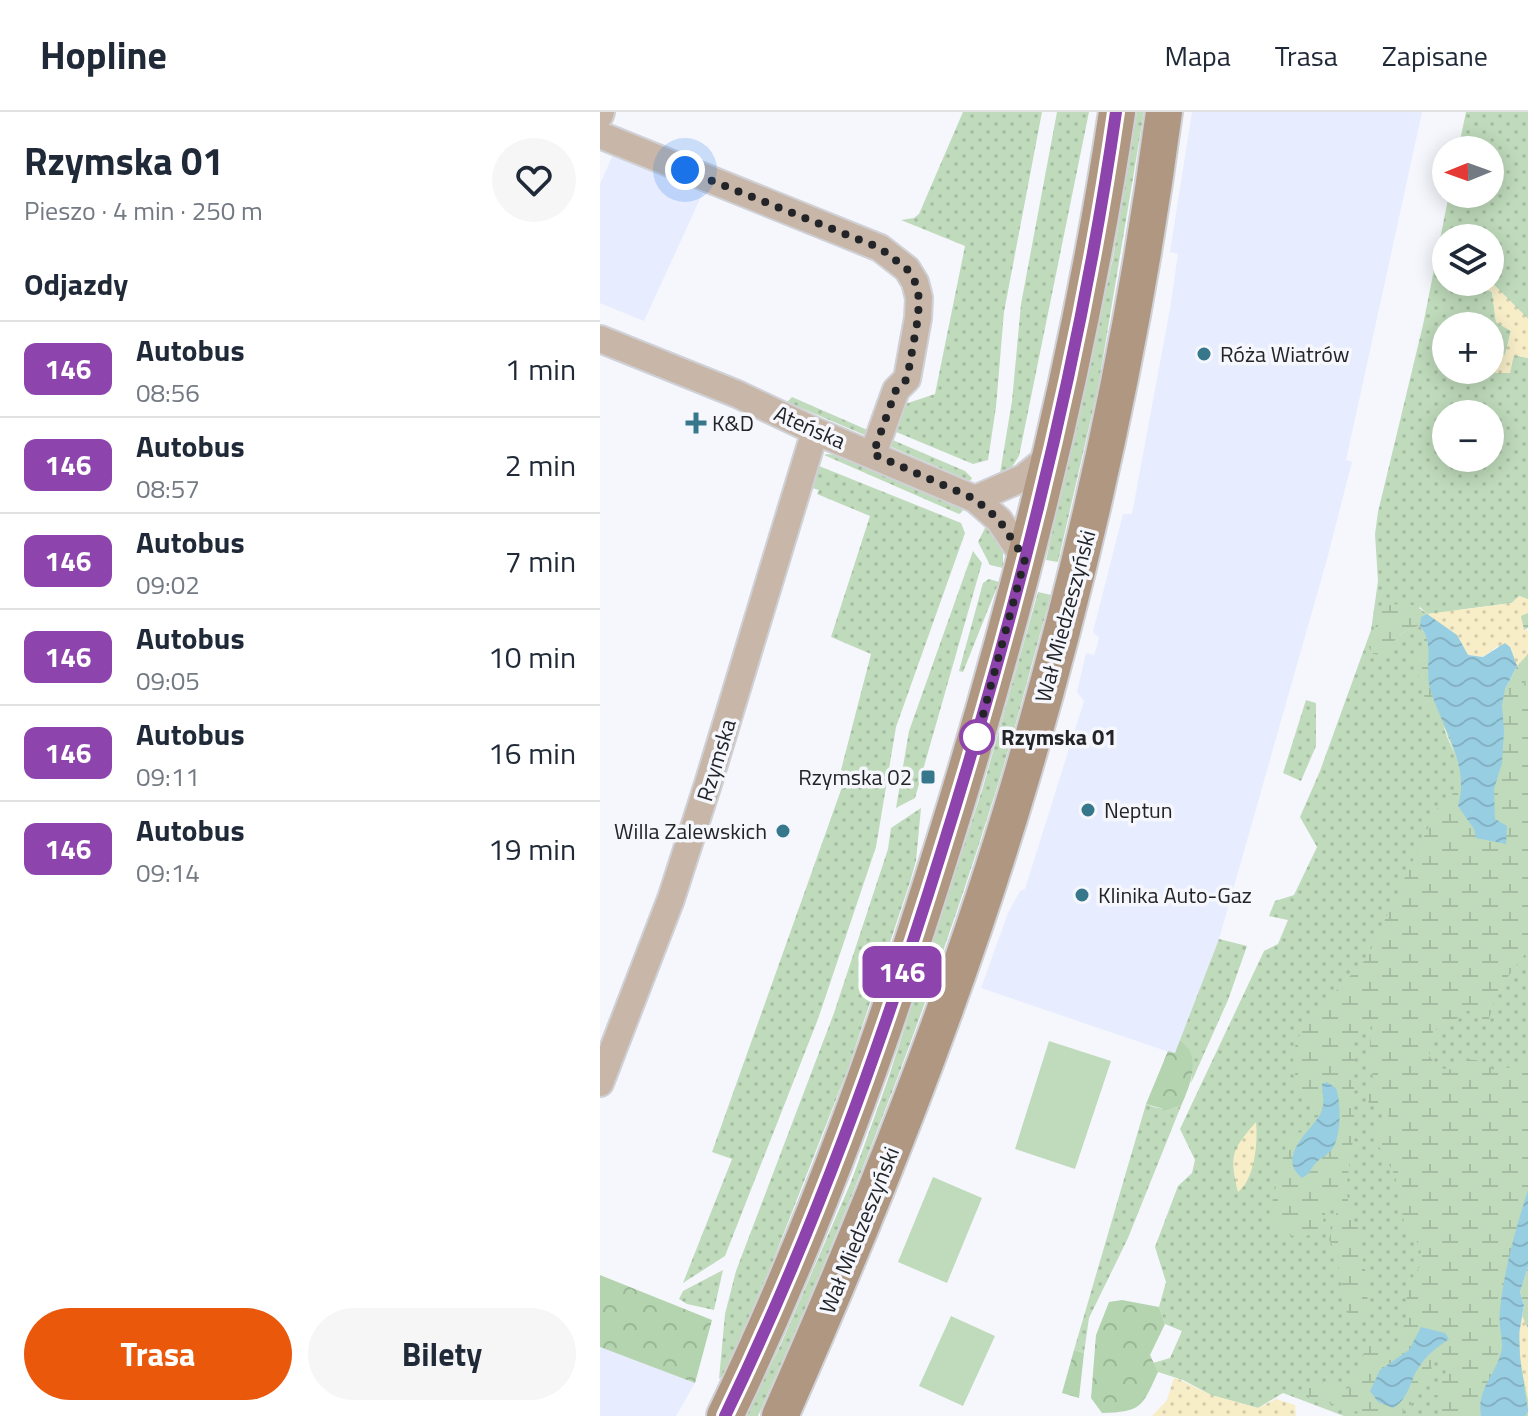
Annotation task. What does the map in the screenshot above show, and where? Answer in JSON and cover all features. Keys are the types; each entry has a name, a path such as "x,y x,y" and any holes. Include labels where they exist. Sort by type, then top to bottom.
{"main road":[{"path":"725,1416 806,1238 864,1088 963,782 1025,559 1049,457 1091,267 1117,112"},
{"name":"Wał Miedzeszyński","path":"780,1416 894,1144 957,972 1019,785 1096,497 1135,298 1164,112"}],"street":[{"path":"600,135 880,248 907,269 915,282 919,298 907,379 896,390 873,454"},
{"name":"Ateńska","path":"600,339 737,394 975,499 999,520 1025,559"},
{"name":"Rzymska","path":"600,1083 671,899 815,431"},
{"path":"975,499 1023,478 1049,457"}],"shaded area":[{"path":"1192,112 1422,112 1346,460 1352,462 1327,559 1219,939 1175,1054 981,988 1008,913 1020,891 1025,889 1084,701 1077,692 1086,653 1094,655 1097,646 1099,638 1093,632 1123,514 1132,514 1170,309 1178,254 1170,252"},
{"path":"616,148 705,188 644,321 600,303 600,184"},
{"path":"600,1347 695,1383 676,1416 600,1416"}],"green space":[{"path":"963,112 1042,112 1004,312 988,460 973,464 889,429 896,407 935,394 965,246 901,220 919,214"},
{"path":"1057,112 1089,112 1019,456 1007,475 999,479 1012,401 1021,304"},
{"path":"1137,112 1144,112 1098,388 1058,562 1046,560 1113,258"},
{"path":"1466,112 1528,112 1528,319 1504,295 1504,224 1443,224 1446,208 1504,208 1504,136 1461,136"},
{"path":"1432,280 1432,296 1493,296 1495,312 1432,312 1432,384 1504,384 1504,365 1514,355 1528,358 1528,599 1519,596 1512,603 1427,614 1420,607 1399,636 1410,627 1420,626 1425,635 1446,735 1468,778 1495,819 1528,654 1528,1190 1481,1416 1344,1416 1283,1393 1258,1408 1211,1395 1183,1380 1158,1372 1153,1363 1170,1358 1182,1331 1165,1324 1159,1307 1166,1282 1155,1247 1178,1186 1192,1173 1195,1160 1180,1129 1264,951 1278,944 1288,920 1269,916 1275,901 1294,895 1317,847 1300,817 1371,630 1378,581 1375,534 1378,512"},
{"path":"1504,327 1511,331 1504,356"},
{"path":"792,397 872,432 867,436 787,402"},
{"path":"888,438 965,471 972,478 970,481 887,445"},
{"path":"824,455 963,508 962,512 959,514"},
{"path":"819,466 961,523 965,533 896,727 876,847 818,1019 725,1256 683,1283 732,1159 712,1152 847,773 841,770 871,654 831,637 870,516 817,494 819,490 812,488"},
{"path":"988,522 1003,549 1003,568 990,565 978,542"},
{"path":"973,551 982,563 915,798 896,808 909,731"},
{"path":"989,579 999,582 963,672 959,671 983,583"},
{"path":"1038,592 1051,595 1003,769 943,952 856,1186 792,1340 758,1416 746,1416 781,1344 851,1182 887,1082 983,787"},
{"path":"1519,596 1528,599 1528,628 1524,630 1528,636 1528,679 1524,684 1528,709 1528,950 1498,990 1489,1019 1480,1024 1476,1010 1465,1011 1433,1031 1429,1056 1438,1067 1449,1070 1471,1060 1493,1070 1528,1065 1528,1203 1513,1259 1519,1334 1524,1305 1520,1292 1528,1267 1528,1416 1440,1416 1441,1407 1435,1394 1449,1365 1432,1359 1431,1378 1411,1404 1394,1416 1371,1416 1302,1394 1302,1384 1321,1382 1344,1390 1351,1387 1367,1345 1377,1338 1386,1354 1397,1347 1406,1319 1407,1286 1420,1266 1421,1248 1404,1222 1395,1175 1378,1145 1378,1132 1389,1117 1384,1108 1369,1103 1363,1092 1373,1079 1369,1052 1373,1021 1364,1022 1354,1044 1354,1133 1346,1189 1351,1216 1361,1233 1368,1319 1358,1325 1346,1311 1336,1251 1329,1240 1338,1207 1328,1205 1319,1233 1302,1236 1285,1232 1269,1215 1290,1135 1306,1131 1298,1141 1309,1174 1316,1162 1328,1154 1322,1084 1322,1111 1317,1120 1311,1097 1297,1084 1293,1063 1296,1041 1308,1021 1367,958 1438,807 1450,801 1461,770 1445,729 1428,709 1416,667 1426,634 1420,626 1408,630 1398,636 1383,655 1373,654 1369,647 1382,606 1411,605 1427,614 1459,609 1500,622","holes":["1498,646 1517,666 1505,689 1463,649"]},
{"path":"1306,700 1316,703 1316,746 1301,781 1283,773"},
{"path":"921,808 916,861 849,1066 771,1266 724,1375 719,1379 725,1314 736,1271 834,1013 888,849 891,828"},
{"path":"1219,939 1247,946 1228,1000 1191,1083 1191,1054 1180,1040"},
{"path":"1180,1040 1187,1047 1193,1062 1191,1080 1181,1106 1167,1110 1146,1104 1168,1051 1175,1053"},
{"path":"1049,1041 1111,1061 1075,1169 1015,1149"},
{"path":"1146,1104 1163,1109 1181,1106 1128,1238 1089,1318 1084,1353 1074,1350"},
{"path":"933,1177 982,1198 947,1283 898,1262"},
{"path":"723,1270 714,1310 679,1299 683,1291"},
{"path":"600,1275 712,1320 695,1383 600,1347"},
{"path":"1122,1300 1159,1307 1165,1324 1150,1355 1158,1372 1139,1405 1125,1411 1102,1413 1091,1398 1096,1335 1109,1302"},
{"path":"951,1316 995,1336 963,1406 919,1386"},
{"path":"1074,1350 1084,1353 1079,1398 1062,1393"}],"sand":[{"path":"1504,295 1528,319 1528,358 1514,355 1510,373 1504,373 1504,355 1511,331 1504,327 1504,312 1495,312 1493,296"},
{"path":"1519,596 1528,599 1528,613 1521,616 1524,630 1528,630 1528,654 1517,666 1510,647 1498,646 1483,657 1468,655 1456,635 1427,614 1512,603"},
{"path":"1256,1122 1252,1169 1238,1192 1233,1161 1237,1147"},
{"path":"1522,1316 1528,1328 1528,1400 1520,1348"},
{"path":"1174,1377 1211,1395 1258,1408 1276,1399 1295,1405 1296,1416 1152,1416 1167,1400"}],"water":[{"path":"1427,614 1457,635 1468,655 1483,657 1505,643 1510,647 1517,666 1505,689 1502,705 1502,763 1494,789 1495,819 1507,826 1506,844 1476,838 1474,829 1458,806 1461,776 1458,762 1429,683 1427,641 1420,626 1421,617"},
{"path":"1327,1082 1336,1088 1339,1101 1336,1140 1330,1152 1302,1178 1294,1169 1292,1160 1300,1141 1319,1117 1323,1101 1322,1084"},
{"path":"1528,1190 1528,1267 1520,1292 1524,1305 1519,1334 1528,1411 1525,1416 1481,1416 1482,1396 1502,1347 1500,1315 1504,1279"},
{"path":"1421,1327 1445,1333 1449,1339 1424,1360 1398,1404 1393,1408 1378,1402 1370,1391 1380,1370 1409,1350"}],"bus line":[{"name":"146","path":"725,1416 806,1238 864,1088 980,727 1020,580 1071,364 1100,216 1116,112"}],"place":[{"name":"Róża Wiatrów","path":"1204,354"},
{"name":"K&D","path":"696,423"},
{"name":"Rzymska 01","path":"977,737"},
{"name":"Rzymska 02","path":"928,777"},
{"name":"Neptun","path":"1088,810"},
{"name":"Willa Zalewskich","path":"783,831"},
{"name":"Klinika Auto-Gaz","path":"1082,895"}],"route":[{"path":"685,170 880,248 896,258 915,282 919,298 918,318 907,379 896,390 873,454 975,499 999,520 1025,559 977,737"}]}
